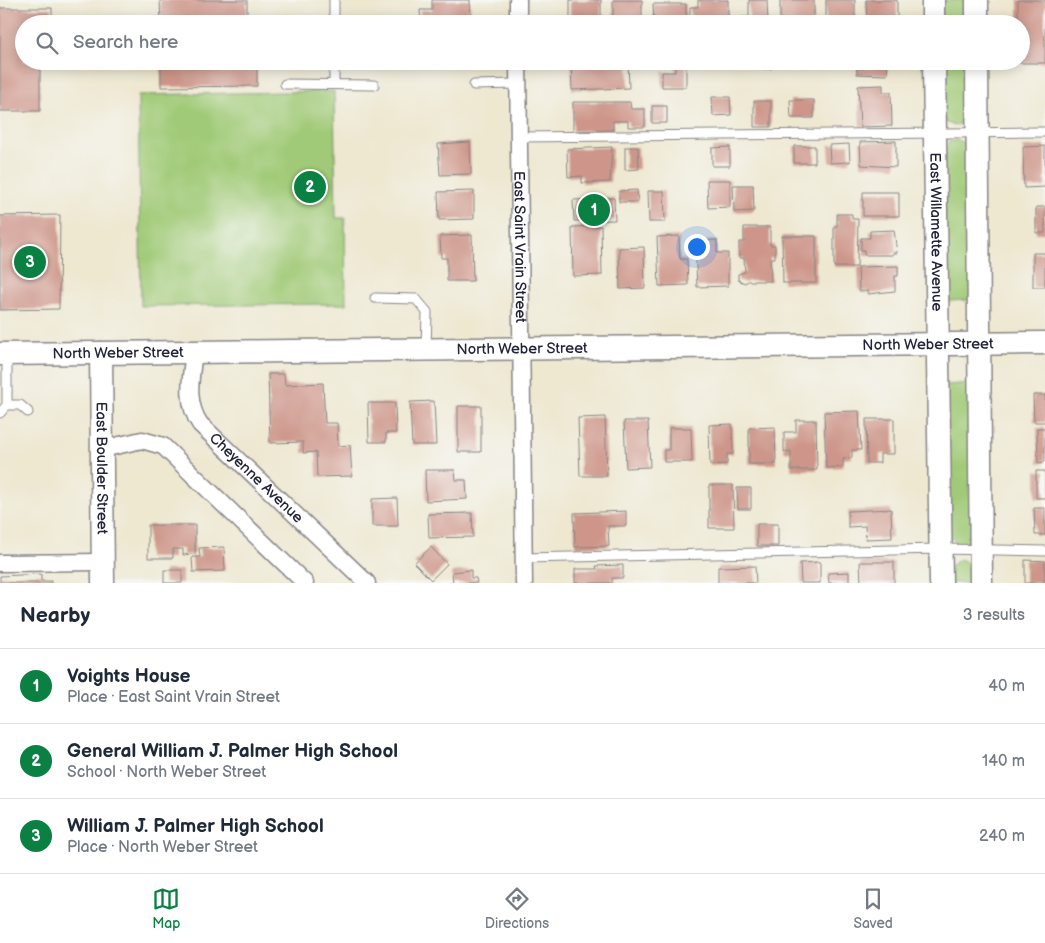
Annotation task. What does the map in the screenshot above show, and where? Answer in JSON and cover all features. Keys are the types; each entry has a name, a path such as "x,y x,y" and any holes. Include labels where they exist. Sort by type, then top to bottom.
{"street":[{"path":"518,0 518,15"},
{"path":"933,0 934,15"},
{"path":"977,0 977,15"},
{"name":"East Saint Vrain Street","path":"518,70 524,583"},
{"name":"East Willamette Avenue","path":"934,70 941,583"},
{"path":"977,70 981,583"},
{"name":"North Weber Street","path":"4,354 1045,342"},
{"name":"Cheyenne Avenue","path":"194,352 190,391 193,413 200,424 367,583"},
{"name":"East Boulder Street","path":"101,353 103,573"},
{"path":"102,449 142,440 163,446 304,583"},
{"path":"0,563 103,573"}],"lane":[{"path":"334,0 334,15"},
{"path":"334,70 334,84"},
{"path":"286,84 374,85"},
{"path":"474,85 518,84"},
{"path":"519,138 1045,132"},
{"path":"375,298 416,299 426,312 426,349"},
{"path":"0,413 7,405 4,354"},
{"path":"7,405 20,405 28,412"},
{"path":"524,558 941,549 1045,550"}],"green space":[{"path":"940,0 967,0 967,15 940,15"},
{"path":"940,70 968,70 969,113 965,121 955,126 947,123 940,115"},
{"path":"334,91 336,218 345,218 346,304 141,306 138,95"},
{"path":"959,140 966,146 970,154 971,300 944,301 943,151 949,142"},
{"path":"972,383 973,534 969,541 960,545 946,535 945,385"},
{"path":"960,559 970,565 973,583 947,583 949,569"}],"building":[{"path":"160,0 247,0 247,15 161,15"},
{"path":"432,0 470,0 471,15 420,15 420,10 432,10"},
{"path":"570,0 601,0 601,15 570,15"},
{"path":"613,0 642,0 642,15 613,15"},
{"path":"698,0 728,0 728,15 690,15 690,7 698,7"},
{"path":"749,0 767,0 768,15 749,15"},
{"path":"780,0 814,0 814,15 780,15"},
{"path":"826,0 855,0 855,15 826,15"},
{"path":"866,0 897,0 897,15 867,15"},
{"path":"1018,0 1045,0 1045,63 1030,63 1030,15 1018,15"},
{"path":"653,4 686,4 686,15 654,15"},
{"path":"0,8 52,8 52,15 15,15 15,70 40,70 40,111 0,111"},
{"path":"161,70 257,70 257,86 161,87"},
{"path":"571,70 628,70 629,88 572,90"},
{"path":"675,70 686,70 686,87 662,87 662,72 675,72"},
{"path":"857,70 887,70 887,75 857,74"},
{"path":"883,85 883,92 891,92 892,126 860,127 858,86"},
{"path":"712,97 730,97 731,115 713,116"},
{"path":"790,100 814,100 814,118 791,118"},
{"path":"754,101 771,101 771,127 754,127"},
{"path":"573,102 630,102 631,109 645,109 645,127 628,127 628,121 613,121 613,130 573,131"},
{"path":"652,106 667,106 667,123 652,123"},
{"path":"896,141 896,167 861,165 860,142"},
{"path":"470,142 471,174 440,175 438,144"},
{"path":"849,144 850,162 830,163 829,145"},
{"path":"794,146 815,146 815,163 794,163"},
{"path":"1045,146 1045,187 1024,188 1023,147"},
{"path":"612,147 610,182 582,183 582,176 568,177 567,149"},
{"path":"625,147 638,147 639,169 625,170"},
{"path":"730,147 730,166 712,166 712,148"},
{"path":"707,180 730,180 730,207 708,208"},
{"path":"733,185 753,185 754,211 734,212"},
{"path":"637,190 638,202 619,202 619,191"},
{"path":"474,191 474,219 439,220 438,192"},
{"path":"648,191 664,191 665,222 649,222"},
{"path":"863,192 899,192 899,216 863,216"},
{"path":"614,198 615,220 574,221 573,200"},
{"path":"1036,207 1045,207 1045,233 1036,233"},
{"path":"837,214 852,214 852,219 858,219 857,267 834,267 834,226 837,226"},
{"path":"60,215 59,309 0,310 0,216"},
{"path":"601,226 602,275 573,276 572,227"},
{"path":"744,227 770,227 770,245 775,245 775,258 770,258 771,281 748,281 745,283 738,280 738,274 745,272 744,258 739,258 739,242 744,242"},
{"path":"894,230 897,253 893,253 893,255 864,255 864,250 861,250 861,238 870,238 870,231"},
{"path":"472,235 473,281 447,281 447,258 441,258 440,236"},
{"path":"679,236 680,259 687,259 688,285 659,286 657,237"},
{"path":"782,236 816,236 816,283 783,283"},
{"path":"717,240 717,253 728,253 728,286 697,287 695,241"},
{"path":"644,247 645,288 620,289 619,248"},
{"path":"1033,253 1045,253 1045,287 1033,287"},
{"path":"898,266 898,276 895,276 895,291 868,294 868,291 859,291 858,267"},
{"path":"268,374 284,374 285,385 323,383 325,423 337,423 338,446 350,445 352,476 317,477 316,452 303,453 303,442 270,443"},
{"path":"1033,395 1045,395 1045,422 1034,422"},
{"path":"434,401 436,445 412,445 410,402"},
{"path":"368,403 395,403 396,433 386,433 386,442 369,442"},
{"path":"458,406 481,406 481,452 458,452"},
{"path":"859,411 861,450 852,450 852,458 843,459 843,467 826,468 824,412"},
{"path":"605,417 607,476 580,476 578,418"},
{"path":"866,419 894,419 894,454 880,454 880,463 867,463"},
{"path":"796,420 816,420 817,470 791,470 791,451 784,452 784,432 796,432"},
{"path":"624,421 648,421 650,467 626,468"},
{"path":"732,424 733,454 727,454 727,464 710,465 709,425"},
{"path":"775,427 776,464 749,464 749,428"},
{"path":"669,428 691,428 692,462 664,462 664,450 669,450"},
{"path":"1037,428 1045,428 1045,462 1038,463"},
{"path":"425,470 455,470 456,480 466,480 467,499 426,501"},
{"path":"1036,471 1045,471 1045,498 1036,498"},
{"path":"709,485 733,485 734,528 709,528"},
{"path":"737,488 751,488 751,509 738,509"},
{"path":"397,498 398,526 372,526 372,499"},
{"path":"1034,508 1045,508 1045,535 1035,535"},
{"path":"891,509 892,538 866,539 865,526 848,527 848,511"},
{"path":"626,511 626,526 608,526 609,546 575,547 574,513"},
{"path":"472,513 473,537 429,538 428,514"},
{"path":"757,524 778,524 778,546 757,546"},
{"path":"148,525 195,525 195,554 183,555 183,549 173,549 173,558 148,558"},
{"path":"224,547 225,571 193,572 192,557 200,557 199,548"},
{"path":"431,547 447,564 431,580 414,563"},
{"path":"1025,560 1045,561 1045,583 1025,583"},
{"path":"820,562 820,583 801,583 800,563"},
{"path":"860,562 894,562 894,583 861,583"},
{"path":"623,565 623,578 612,578 612,583 575,583 575,569 597,569 596,566"},
{"path":"755,566 756,583 718,583 718,567"},
{"path":"164,570 182,570 182,583 164,583"},
{"path":"471,570 471,578 476,578 477,583 453,583 452,572"},
{"path":"849,572 849,583 829,583 828,573"},
{"path":"41,574 41,581 51,581 51,583 0,583 0,576"}],"place":[{"name":"General William J. Palmer High School","path":"310,187"},
{"name":"Voights House","path":"594,210"},
{"name":"William J. Palmer High School","path":"30,262"}]}
